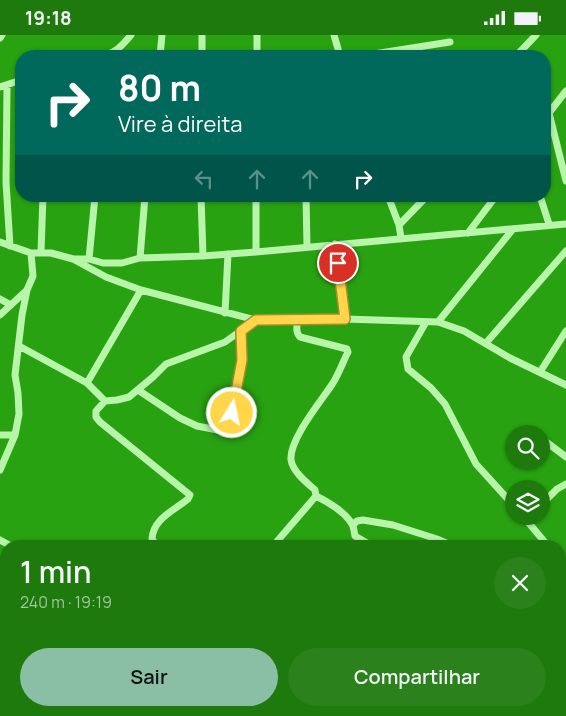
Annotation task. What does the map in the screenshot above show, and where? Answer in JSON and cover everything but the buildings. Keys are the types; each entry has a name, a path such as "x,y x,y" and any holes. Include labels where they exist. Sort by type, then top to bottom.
{"street":[{"path":"117,50 131,35"},
{"path":"161,50 162,35"},
{"path":"202,35 202,50"},
{"path":"257,35 257,50"},
{"path":"334,35 338,50"},
{"path":"522,50 536,35"},
{"path":"399,50 450,42"},
{"path":"10,246 3,183 3,86 15,82"},
{"path":"551,111 566,91"},
{"path":"551,130 566,181"},
{"path":"41,252 43,202"},
{"path":"89,259 94,202"},
{"path":"140,259 145,202"},
{"path":"201,202 203,256"},
{"path":"256,202 256,252"},
{"path":"306,202 307,247"},
{"path":"390,202 399,225 401,238"},
{"path":"399,225 421,202"},
{"path":"468,233 491,202"},
{"path":"542,202 550,224"},
{"path":"0,242 31,253 41,252 73,259 89,259 103,263 122,263 140,259 256,252 566,224"},
{"path":"438,322 513,229"},
{"path":"335,244 345,319"},
{"path":"486,343 566,251"},
{"path":"0,470 15,435 20,414 15,375 22,315 27,290 33,277 31,253"},
{"path":"225,313 228,254"},
{"path":"73,259 106,277 141,290 256,320 345,319 438,322 464,331 510,358 566,385"},
{"path":"0,315 27,290"},
{"path":"87,383 141,290"},
{"path":"0,299 11,305"},
{"path":"298,319 296,330 300,337 347,349 348,352 333,382 311,412 292,453 291,462 301,476 315,490 316,496"},
{"path":"153,540 152,532 156,523 188,499 190,495 100,422 96,417 96,411 105,401 129,397 154,377 166,364 225,342 256,320"},
{"path":"426,322 406,357 408,369 431,388 445,403 476,464 505,496"},
{"path":"138,390 180,418 197,426 228,432 242,360 241,331"},
{"path":"540,372 566,331"},
{"path":"19,345 87,383 105,401"},
{"path":"0,435 15,435"},
{"path":"550,445 566,457"},
{"path":"550,495 556,489 566,484"},
{"path":"316,496 339,511 354,525 356,536 362,540"},
{"path":"278,540 316,496"},
{"path":"354,525 357,521 363,520 393,525 439,540"},
{"path":"532,525 544,540"}],"route":[{"path":"232,413 242,360 241,331 256,320 345,319 338,263"}]}
